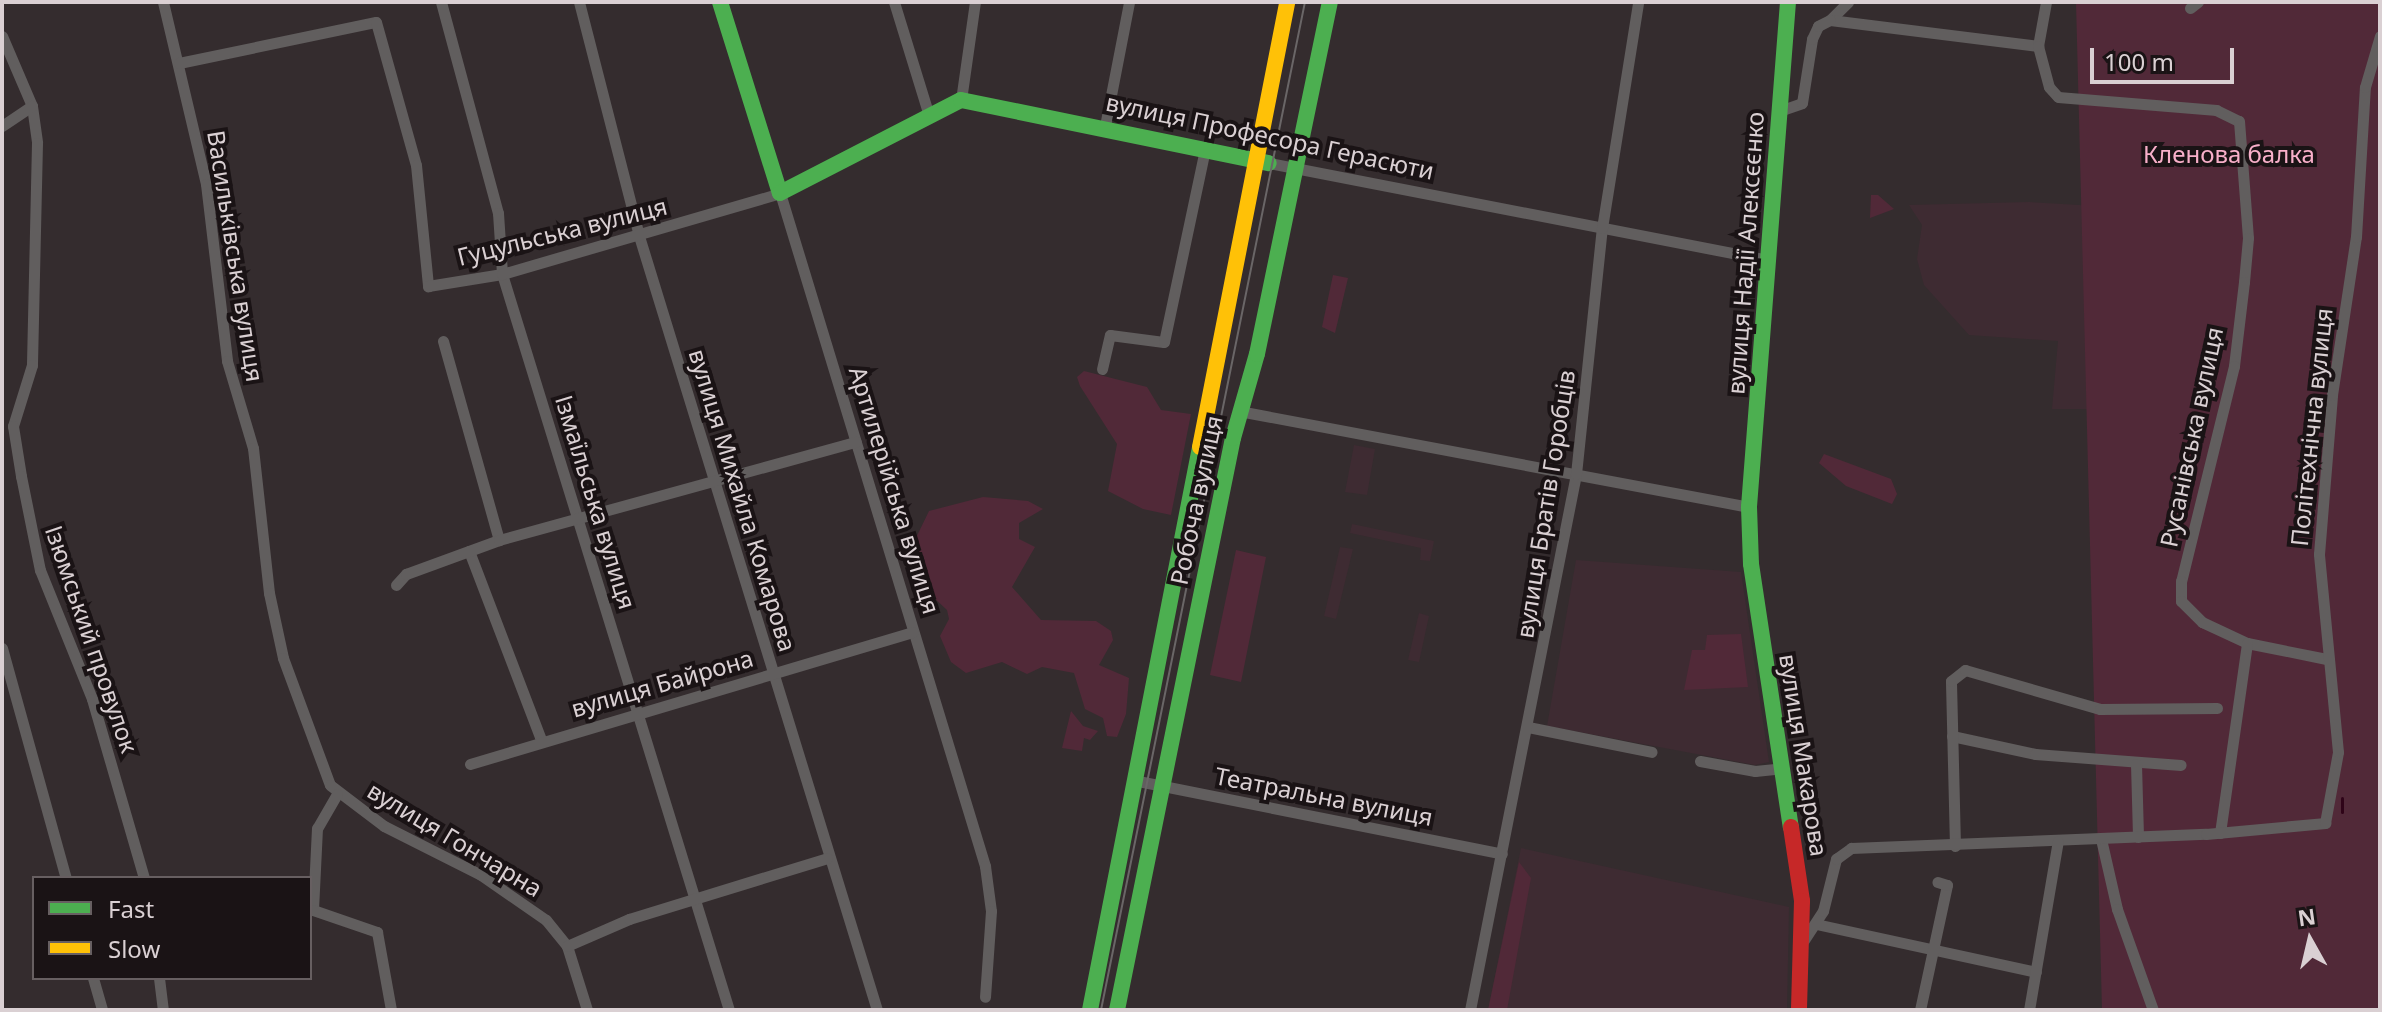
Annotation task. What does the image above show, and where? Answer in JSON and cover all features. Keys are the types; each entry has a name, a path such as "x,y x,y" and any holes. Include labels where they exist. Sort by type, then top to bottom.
{"main road":[{"name":"Артилерійська вулиця","path":"720,2 780,193"},
{"name":"Робоча вулиця","path":"1090,1010 1208,418 1217,346 1263,161 1287,2"},
{"name":"Робоча вулиця","path":"1117,1010 1239,411 1330,2"},
{"name":"вулиця Надії Алексєєнко","path":"1749,507 1788,2"},
{"path":"780,193 961,100"},
{"name":"вулиця Професора Герасюти","path":"961,100 1105,126 1263,161"},
{"name":"вулиця Макарова","path":"1749,507 1751,564 1804,940 1799,1010"}],"street":[{"name":"Васильківська вулиця","path":"163,2 206,184 227,361 253,448 269,593 283,658 337,794"},
{"name":"Ізмаїльська вулиця","path":"441,2 498,213 502,274 729,1010"},
{"name":"вулиця Михайла Комарова","path":"579,2 639,236 875,1009"},
{"path":"894,2 929,116"},
{"path":"961,100 975,2"},
{"path":"1105,126 1129,2"},
{"name":"вулиця Братів Горобців","path":"1470,1010 1576,474 1602,228 1638,2"},
{"path":"1779,111 1802,103 1812,39 1818,26 1830,20 1848,2"},
{"name":"Русанівська вулиця","path":"2046,2 2038,46 2049,87 2058,97 2216,110 2239,121 2248,238 2241,310 2234,366 2181,581 2181,601 2202,622 2247,643 2326,659"},
{"path":"1830,20 2038,46"},
{"name":"Гуцульська вулиця","path":"179,63 376,22 416,165 428,286 502,274 780,193"},
{"name":"Ізюмський провулок","path":"2,36 32,106 37,168 32,365 13,426 40,570 92,699 143,876"},
{"name":"Політехнічна вулиця","path":"2220,833 2325,823 2338,752 2326,659 2319,554 2329,427 2356,237 2365,87 2380,36"},
{"path":"2,126 32,106"},
{"path":"1102,369 1110,335 1164,342 1205,149"},
{"name":"вулиця Професора Герасюти","path":"1263,161 1768,260"},
{"name":"Артилерійська вулиця","path":"780,193 985,866 991,911 985,997"},
{"path":"443,341 499,540"},
{"path":"1239,411 1749,507"},
{"path":"396,585 406,574 499,540 713,484 856,442"},
{"path":"469,551 541,740"},
{"name":"вулиця Байрона","path":"470,764 541,740 913,632"},
{"path":"1804,940 1816,924 1833,865 1851,848 2220,833 2247,643"},
{"path":"2,648 65,876"},
{"path":"1955,846 1951,681 1965,670 2100,709 2217,708"},
{"path":"1528,727 1652,752"},
{"path":"1952,736 2035,754 2181,765"},
{"path":"1700,761 1755,771 1782,768"},
{"path":"2136,764 2138,837"},
{"name":"Театральна вулиця","path":"1138,781 1502,854"},
{"name":"вулиця Гончарна","path":"391,1010 377,932 313,910 317,828 337,794 409,840 514,896 546,920 567,946 587,1010"},
{"path":"2101,839 2117,909 2153,1010"},
{"path":"2029,1010 2058,841"},
{"path":"567,946 629,919 827,858"},
{"path":"1920,1010 1947,885 1937,882"},
{"path":"1816,924 2036,972"},
{"path":"94,980 102,1010"},
{"path":"159,980 163,1010"}],"shaded area":[{"path":"2029,202 2148,209 2165,409 2052,409 2058,341 1969,335 1924,285 1917,259 1922,225 1909,205"},
{"path":"1354,445 1375,449 1367,495 1345,492"},
{"path":"1352,524 1434,541 1430,561 1420,560 1421,548 1350,533"},
{"path":"1340,547 1353,549 1336,619 1324,616"},
{"path":"1576,560 1741,572 1769,762 1755,765 1547,726"},
{"path":"1419,613 1429,616 1419,662 1408,660"},
{"path":"1521,848 1789,907 1787,1010 1488,1010"}],"green space":[{"name":"Кленова балка","path":"2076,2 2380,2 2380,1010 2102,1010"},
{"path":"1871,195 1878,195 1894,209 1870,218"},
{"path":"1333,275 1348,278 1335,333 1322,327"},
{"path":"1084,371 1147,387 1161,410 1191,414 1171,515 1143,509 1108,491 1117,444 1080,386 1077,377"},
{"path":"1824,454 1891,479 1897,494 1892,504 1846,486 1819,463"},
{"path":"983,497 1028,501 1043,509 1019,523 1019,539 1035,547 1012,587 1041,620 1096,621 1111,631 1113,640 1099,665 1129,678 1126,714 1117,737 1107,736 1103,718 1085,709 1074,673 1042,667 1027,674 1002,662 966,673 951,662 940,636 949,619 947,610 918,583 912,546 929,511"},
{"path":"1236,550 1266,557 1241,682 1210,675"},
{"path":"1741,634 1748,687 1684,690 1692,650 1705,650 1707,635"},
{"path":"1071,711 1083,726 1098,731 1090,740 1084,738 1082,751 1062,748"},
{"path":"1519,862 1531,878 1507,1010 1488,1010"}],"waterway":[{"path":"2342,798 2342,812"}],"tram line":[{"path":"1101,1010 1305,2"}],"traffic: fast":[{"path":"720,2 780,193 961,100 1269,163"},
{"path":"1117,1010 1233,438 1257,354 1330,2"},
{"path":"1788,2 1749,507 1751,564 1791,827"},
{"path":"1090,1010 1200,447"}],"traffic: slow":[{"path":"1200,447 1287,2"}],"traffic: jam":[{"path":"1791,827 1802,901 1799,1010"}]}
